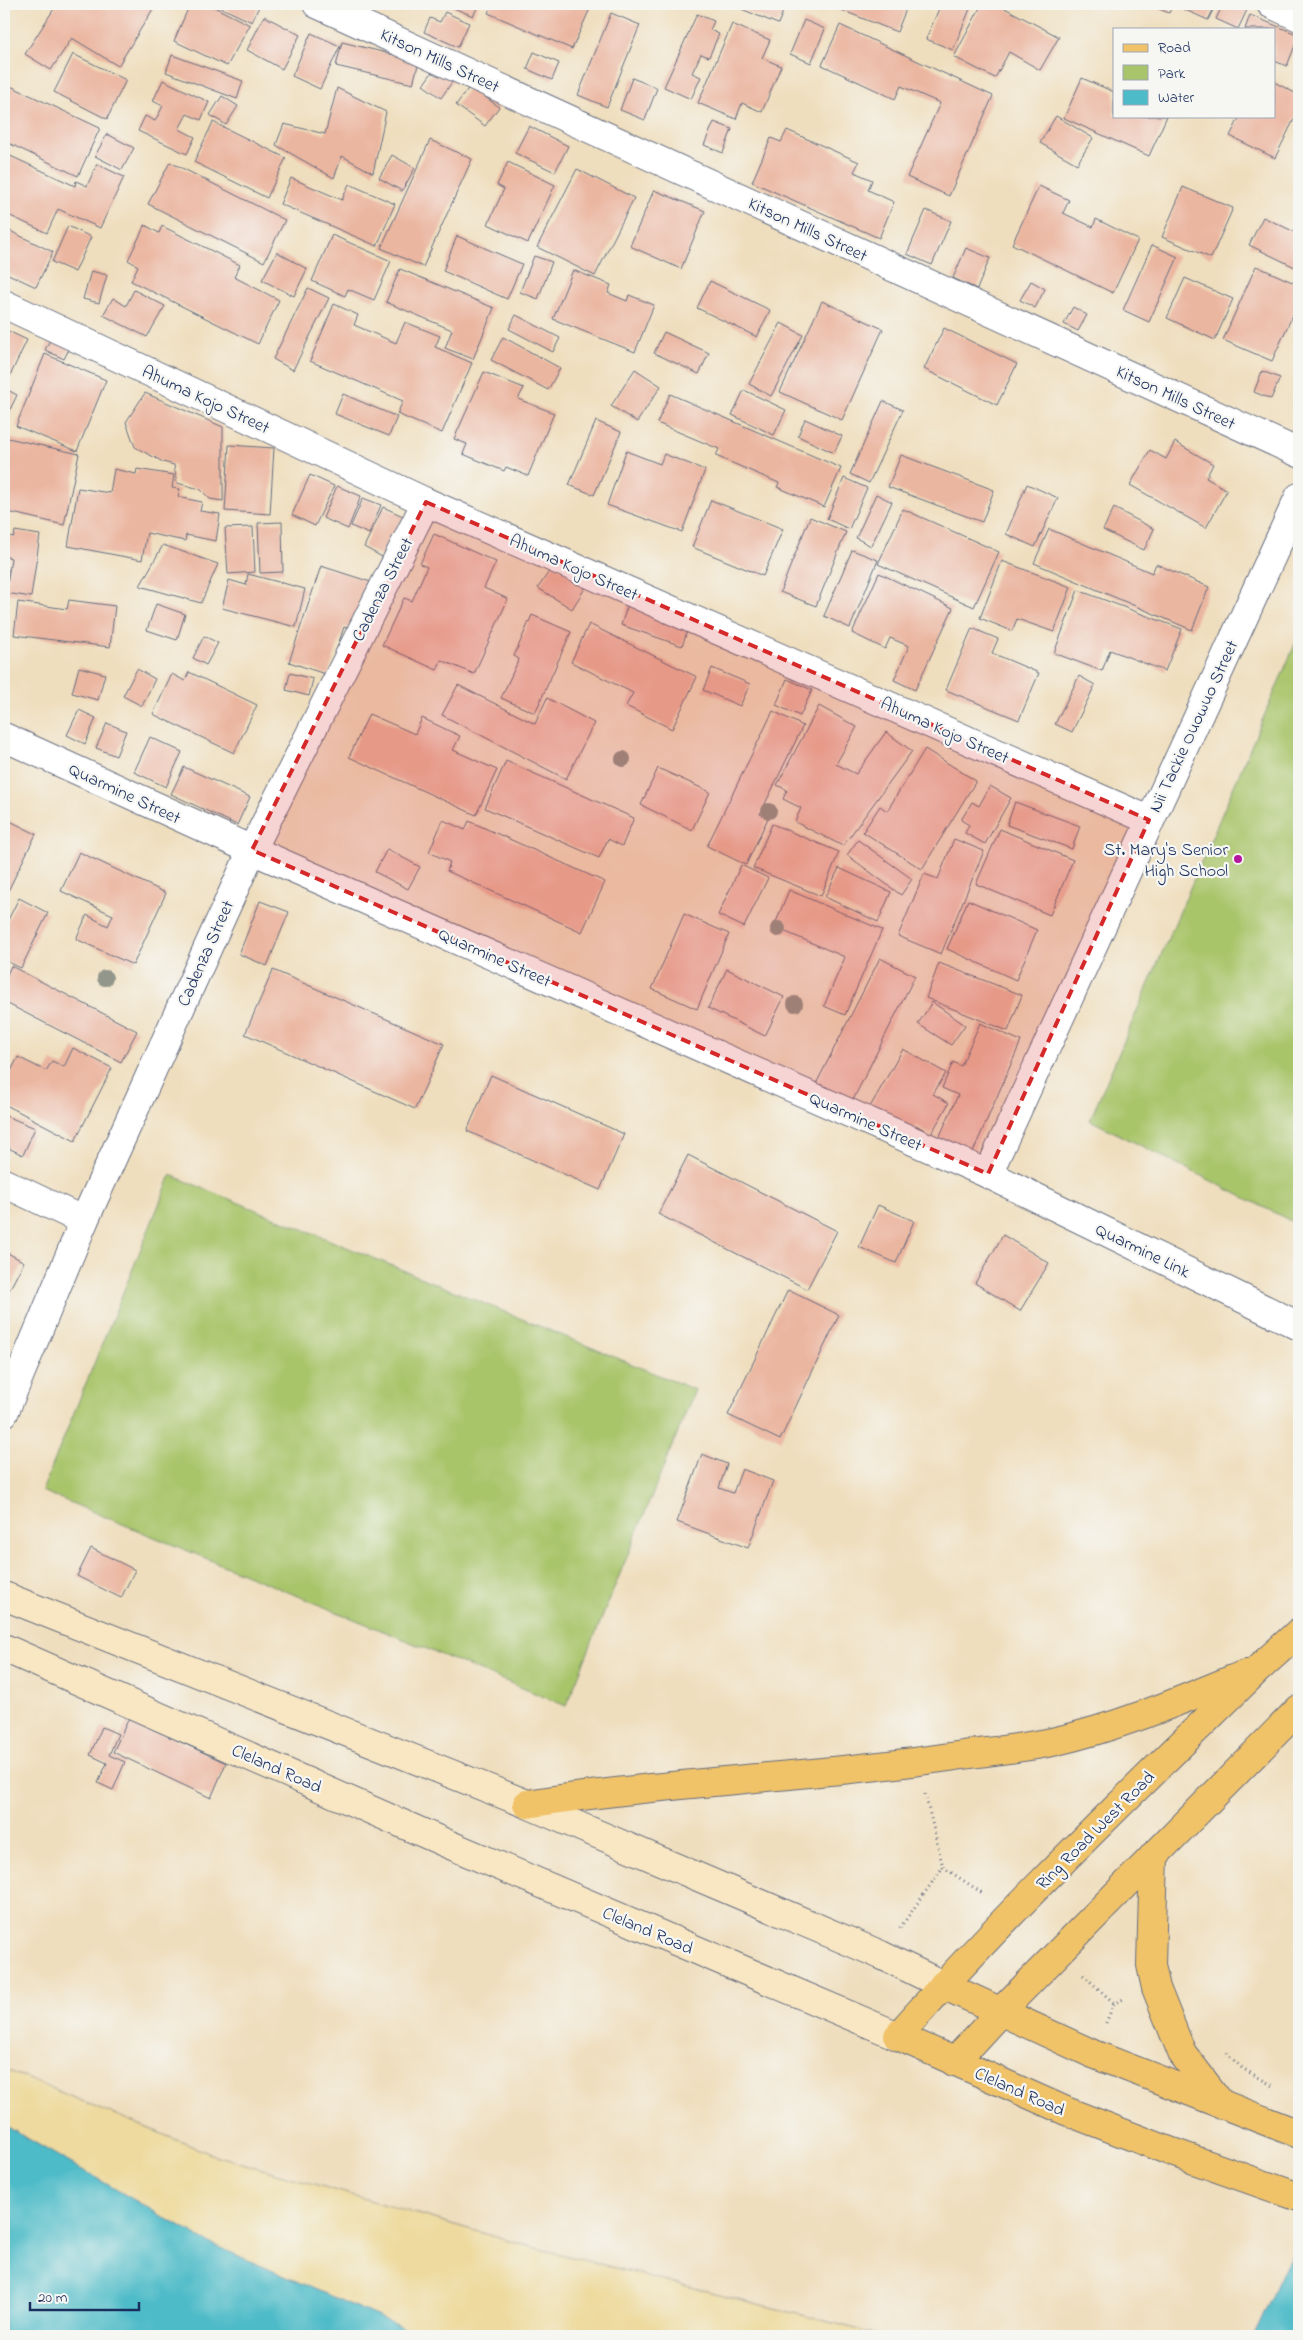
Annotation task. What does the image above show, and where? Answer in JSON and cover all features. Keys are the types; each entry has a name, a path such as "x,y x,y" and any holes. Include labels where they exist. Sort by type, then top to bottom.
{"main road":[{"path":"4,1596 527,1804 881,1955 1093,2054 1299,2134"},
{"name":"Ring Road West Road","path":"898,2036 1012,1912 1258,1669 1299,1632"},
{"name":"Cleland Road","path":"4,1648 456,1848 898,2036 1074,2115 1299,2197"},
{"path":"527,1804 586,1795 917,1762 1051,1742 1103,1729 1162,1709 1258,1669"},
{"path":"954,2062 1000,2012 1299,1709"},
{"path":"1154,1855 1151,1965 1156,1988 1182,2054 1223,2106"}],"street":[{"name":"Kitson Mills Street","path":"317,4 1299,454"},
{"path":"1271,4 1299,17"},
{"name":"Ahuma Kojo Street","path":"4,304 426,502 1149,820"},
{"name":"Nii Tackie Ouowuo Street","path":"988,1174 1299,497"},
{"name":"Cadenza Street","path":"4,1413 84,1221 252,850 426,502"},
{"name":"Quarmine Street","path":"4,737 252,850 988,1174"},
{"name":"Quarmine Link","path":"988,1174 1299,1326"},
{"path":"4,1183 84,1221"}],"highlighted area":[{"path":"426,502 1149,820 988,1174 252,850"}],"green space":[{"name":"St. Mary's Senior High School","path":"1299,635 1299,1225 1090,1120"},
{"path":"171,1175 695,1390 566,1706 42,1491"}],"sand":[{"path":"4,2069 211,2154 520,2244 885,2336 422,2336 209,2243 4,2125"}],"water":[{"path":"4,2125 209,2243 422,2336 4,2336"},
{"path":"1299,2237 1299,2336 1254,2336"}],"building":[{"path":"57,4 156,4 118,66 72,38 51,70 25,54"},
{"path":"190,4 208,4 250,25 227,66 174,41"},
{"path":"213,4 260,4 252,22"},
{"path":"444,4 479,4 473,16"},
{"path":"492,4 592,4 572,49 488,13"},
{"path":"729,4 786,4 778,24"},
{"path":"826,4 908,4 897,32"},
{"path":"941,4 972,4 953,50 926,39"},
{"path":"982,4 997,4 1059,37 1040,70 1009,52 995,78 954,57"},
{"path":"1147,4 1173,4 1169,13"},
{"path":"1183,4 1216,4 1208,20 1181,8"},
{"path":"1223,4 1233,4 1247,10 1238,28 1216,19"},
{"path":"445,12 469,23 458,47 424,32 430,18 440,22"},
{"path":"611,13 640,25 607,107 578,95"},
{"path":"697,14 714,21 710,30 719,34 709,57 701,54 692,73 701,77 691,99 664,87"},
{"path":"1250,15 1299,35 1287,66 1276,62 1276,28 1245,28"},
{"path":"264,16 300,35 282,69 247,50"},
{"path":"804,20 825,29 811,63 790,54"},
{"path":"732,24 770,40 762,58 781,66 762,112 742,103 736,119 698,103"},
{"path":"840,25 993,96 949,196 907,177 940,103 901,86 895,99 822,65"},
{"path":"311,33 340,46 320,89 292,76"},
{"path":"342,42 419,61 413,84 336,66"},
{"path":"534,52 559,63 552,80 527,69"},
{"path":"73,54 126,80 107,119 54,92"},
{"path":"172,55 243,81 237,99 166,72"},
{"path":"436,67 454,79 441,98 423,85"},
{"path":"632,78 657,88 645,120 620,110"},
{"path":"1082,78 1113,92 1113,118 1166,118 1149,156 1064,118"},
{"path":"163,80 209,102 201,120 187,114 179,129 195,137 187,154 138,131 145,116 155,121 163,106 153,101"},
{"path":"4,83 100,128 78,176 4,141"},
{"path":"1276,83 1299,95 1299,109 1275,158 1230,136 1239,118 1276,118"},
{"path":"470,86 499,107 485,126 456,105"},
{"path":"337,88 386,112 373,173 342,156 334,178 276,145 284,124 325,134"},
{"path":"222,96 238,106 226,125 210,115"},
{"path":"1056,116 1093,138 1077,164 1040,143"},
{"path":"213,122 286,158 267,198 194,162"},
{"path":"714,122 732,129 723,153 704,145"},
{"path":"529,126 568,146 555,172 515,153"},
{"path":"787,130 859,162 854,172 872,180 868,190 894,202 879,238 752,182 771,138 781,142"},
{"path":"107,134 134,148 122,170 95,156"},
{"path":"430,140 472,159 423,267 381,248"},
{"path":"4,153 75,186 76,181 87,186 97,164 124,177 100,228 58,209 47,233 4,213"},
{"path":"392,155 415,168 402,191 379,178"},
{"path":"170,162 285,220 264,262 148,204"},
{"path":"508,162 555,185 528,243 488,224 504,189 497,185"},
{"path":"577,169 634,198 595,276 537,247"},
{"path":"291,178 342,200 349,184 395,204 377,246 280,204"},
{"path":"1039,186 1069,200 1063,213 1093,227 1096,219 1138,240 1113,293 1012,244"},
{"path":"1183,187 1233,208 1211,258 1162,237"},
{"path":"654,190 705,211 681,269 630,246"},
{"path":"926,210 951,221 932,265 907,254"},
{"path":"1263,217 1299,234 1299,269 1249,245"},
{"path":"145,225 159,233 162,226 240,265 234,277 279,300 258,344 131,281 138,266 128,260"},
{"path":"68,226 91,237 75,272 52,262"},
{"path":"4,228 53,252 36,287 4,272"},
{"path":"332,235 391,261 374,300 348,289 345,296 312,281"},
{"path":"457,236 522,264 507,299 443,271"},
{"path":"1152,245 1178,257 1149,322 1123,310"},
{"path":"966,248 990,258 977,289 953,278"},
{"path":"277,252 307,269 294,296 262,280"},
{"path":"534,256 552,262 538,299 520,292"},
{"path":"1256,266 1299,285 1299,301 1272,361 1223,340"},
{"path":"400,269 494,308 473,359 445,348 452,330 386,302"},
{"path":"573,270 611,285 608,293 627,301 629,295 654,305 635,352 553,319"},
{"path":"91,271 107,275 99,303 83,299"},
{"path":"1185,278 1233,299 1215,340 1167,318"},
{"path":"710,281 770,310 757,337 697,308"},
{"path":"1031,281 1045,289 1035,308 1020,300"},
{"path":"308,288 329,298 293,370 273,359"},
{"path":"134,290 165,306 147,337 103,315 113,298 126,306"},
{"path":"822,301 883,329 842,420 780,392"},
{"path":"334,304 358,315 354,325 396,343 405,322 440,336 435,347 472,363 442,433 397,414 403,401 310,361"},
{"path":"1073,307 1087,315 1078,331 1064,324"},
{"path":"516,315 560,338 553,352 509,329"},
{"path":"781,323 803,335 771,396 749,384"},
{"path":"944,328 1017,364 997,405 924,369"},
{"path":"4,329 27,340 8,380 4,378"},
{"path":"54,332 73,341 64,359 45,350"},
{"path":"664,332 709,353 699,374 654,353"},
{"path":"503,337 560,368 548,390 491,360"},
{"path":"45,354 106,380 77,451 16,426"},
{"path":"635,369 661,386 637,422 611,406"},
{"path":"1262,371 1280,378 1271,399 1254,392"},
{"path":"484,372 524,388 518,399 554,413 528,476 506,467 504,471 463,454 467,444 454,439"},
{"path":"4,388 17,395 6,418 4,417"},
{"path":"744,390 786,410 774,435 732,415"},
{"path":"145,393 223,427 223,501 210,499 200,489 177,483 174,465 163,462 135,447 126,422"},
{"path":"343,394 397,417 389,436 335,414"},
{"path":"670,394 841,468 824,507 777,487 779,483 716,456 719,449 657,423"},
{"path":"883,401 903,410 869,483 850,474"},
{"path":"805,419 842,436 834,453 798,436"},
{"path":"596,421 621,432 594,495 569,485"},
{"path":"8,438 79,454 64,525 4,511 4,456"},
{"path":"1175,442 1213,464 1206,478 1227,490 1206,528 1130,485 1150,450 1166,459"},
{"path":"229,445 274,448 270,514 225,511"},
{"path":"626,451 660,464 664,454 705,470 682,532 607,505"},
{"path":"901,455 994,490 982,522 888,487"},
{"path":"114,469 136,474 137,469 174,475 172,488 180,489 178,497 202,502 200,511 220,514 216,541 186,535 185,541 147,533 142,560 68,546 78,488 110,493"},
{"path":"310,475 334,486 315,526 292,515"},
{"path":"844,478 867,488 849,529 827,519"},
{"path":"1027,484 1058,498 1035,547 1006,534"},
{"path":"337,486 361,496 348,529 323,518"},
{"path":"876,494 892,502 871,546 856,538"},
{"path":"363,498 381,505 369,534 351,526"},
{"path":"711,500 783,529 763,576 692,547"},
{"path":"383,507 405,517 386,559 364,547"},
{"path":"1114,508 1154,529 1144,550 1103,530"},
{"path":"903,509 999,552 974,607 878,564"},
{"path":"810,517 846,532 816,606 780,592"},
{"path":"282,522 283,572 260,573 258,523"},
{"path":"253,527 255,572 228,574 225,528"},
{"path":"1049,529 1152,573 1156,564 1209,587 1192,630 1034,563"},
{"path":"15,531 40,535 31,597 6,593 11,558 4,556 4,535 14,537"},
{"path":"434,534 496,562 484,588 508,599 474,674 441,660 437,670 382,645 404,598 412,601 427,567 420,564"},
{"path":"163,545 218,564 201,603 140,586"},
{"path":"852,550 878,560 850,628 824,616"},
{"path":"1002,561 1071,587 1054,632 1017,619 1012,631 980,618"},
{"path":"554,564 587,585 572,609 538,588"},
{"path":"321,566 374,583 358,632 344,627 328,675 289,662"},
{"path":"4,569 8,569 5,585 4,585"},
{"path":"879,573 953,608 915,690 894,680 909,646 890,638 885,649 852,633"},
{"path":"248,574 305,589 296,627 222,608 229,580 246,585"},
{"path":"1078,590 1182,629 1165,671 1110,650 1102,671 1054,653"},
{"path":"69,600 115,606 110,647 14,635 18,602 67,609"},
{"path":"156,604 185,614 177,640 147,630"},
{"path":"628,604 689,626 682,646 621,625"},
{"path":"532,615 571,632 535,713 501,698 519,659 514,656"},
{"path":"589,624 697,677 672,729 626,706 633,693 571,662"},
{"path":"972,628 998,639 992,653 1039,673 1019,720 946,690"},
{"path":"204,636 218,643 206,665 193,658"},
{"path":"79,667 105,674 98,700 72,693"},
{"path":"712,668 750,684 740,706 703,690"},
{"path":"137,669 155,679 142,706 123,696"},
{"path":"189,672 257,705 234,753 153,714 172,674 185,681"},
{"path":"290,673 313,679 309,696 286,690"},
{"path":"1079,676 1095,685 1072,732 1055,724"},
{"path":"787,679 812,690 800,716 776,705"},
{"path":"458,685 535,724 547,698 594,723 566,779 442,715"},
{"path":"819,706 857,727 836,764 856,774 886,732 912,751 843,846 795,822 801,808 783,799 787,790 777,785"},
{"path":"79,710 96,718 85,744 67,735"},
{"path":"773,711 803,726 760,814 768,818 746,865 707,846"},
{"path":"369,714 415,734 422,718 460,736 453,750 497,770 476,815 349,757"},
{"path":"107,723 126,731 116,756 96,748"},
{"path":"150,737 182,752 166,787 134,772"},
{"path":"925,749 976,781 922,869 863,832 880,806 887,811"},
{"path":"506,761 634,818 622,846 608,839 599,858 485,808"},
{"path":"184,767 250,797 237,825 171,794"},
{"path":"658,768 710,792 692,830 641,805"},
{"path":"990,786 1011,798 985,844 965,833 969,825 961,820 972,802 979,806"},
{"path":"1015,802 1080,826 1072,849 1007,825"},
{"path":"4,818 36,834 7,893 4,891"},
{"path":"443,820 465,830 469,821 605,882 582,932 447,871 450,862 429,852"},
{"path":"772,824 839,852 821,896 753,868"},
{"path":"1000,829 1073,860 1050,915 976,884"},
{"path":"954,839 984,851 941,954 898,936 924,874 938,879"},
{"path":"858,840 912,879 901,895 847,855"},
{"path":"387,849 420,867 408,889 375,872"},
{"path":"79,852 166,893 133,965 76,939 87,915 108,926 113,915 61,891"},
{"path":"741,865 768,878 744,927 718,915"},
{"path":"839,868 891,892 878,922 825,897"},
{"path":"789,890 882,930 845,1015 824,1006 845,957 774,927"},
{"path":"19,898 48,913 21,968 4,960 4,928"},
{"path":"968,900 1037,930 1016,980 947,949"},
{"path":"260,901 289,912 267,966 239,954"},
{"path":"684,914 729,934 697,1009 652,989"},
{"path":"880,958 915,976 851,1104 815,1086"},
{"path":"939,963 1022,995 1008,1031 926,998"},
{"path":"11,966 137,1031 121,1062 4,1002 4,981"},
{"path":"727,969 784,997 765,1036 708,1008"},
{"path":"273,970 444,1044 415,1109 245,1034"},
{"path":"932,1002 965,1025 951,1045 918,1024"},
{"path":"980,1023 1021,1041 973,1152 939,1138 958,1095 942,1088 953,1062 961,1066"},
{"path":"73,1048 112,1068 75,1141 4,1104 4,1085 18,1057 46,1071 52,1061 64,1067"},
{"path":"903,1049 946,1073 933,1094 949,1103 931,1134 916,1125 908,1138 866,1114"},
{"path":"491,1075 624,1134 600,1190 467,1131"},
{"path":"4,1115 35,1128 23,1155 4,1146"},
{"path":"688,1155 837,1231 807,1289 658,1214"},
{"path":"878,1205 914,1221 896,1263 859,1247"},
{"path":"1003,1235 1049,1263 1020,1311 975,1283"},
{"path":"4,1251 24,1262 4,1300"},
{"path":"788,1290 839,1315 780,1440 728,1415"},
{"path":"702,1454 727,1464 719,1488 733,1493 742,1469 773,1481 748,1548 677,1522"},
{"path":"91,1548 135,1570 121,1598 77,1576"},
{"path":"129,1718 226,1763 211,1798 113,1752"},
{"path":"102,1727 118,1734 109,1755 125,1762 113,1790 98,1783 107,1763 90,1755"}],"place":[{"name":"St. Mary's Senior High School","path":"1238,859"}]}
